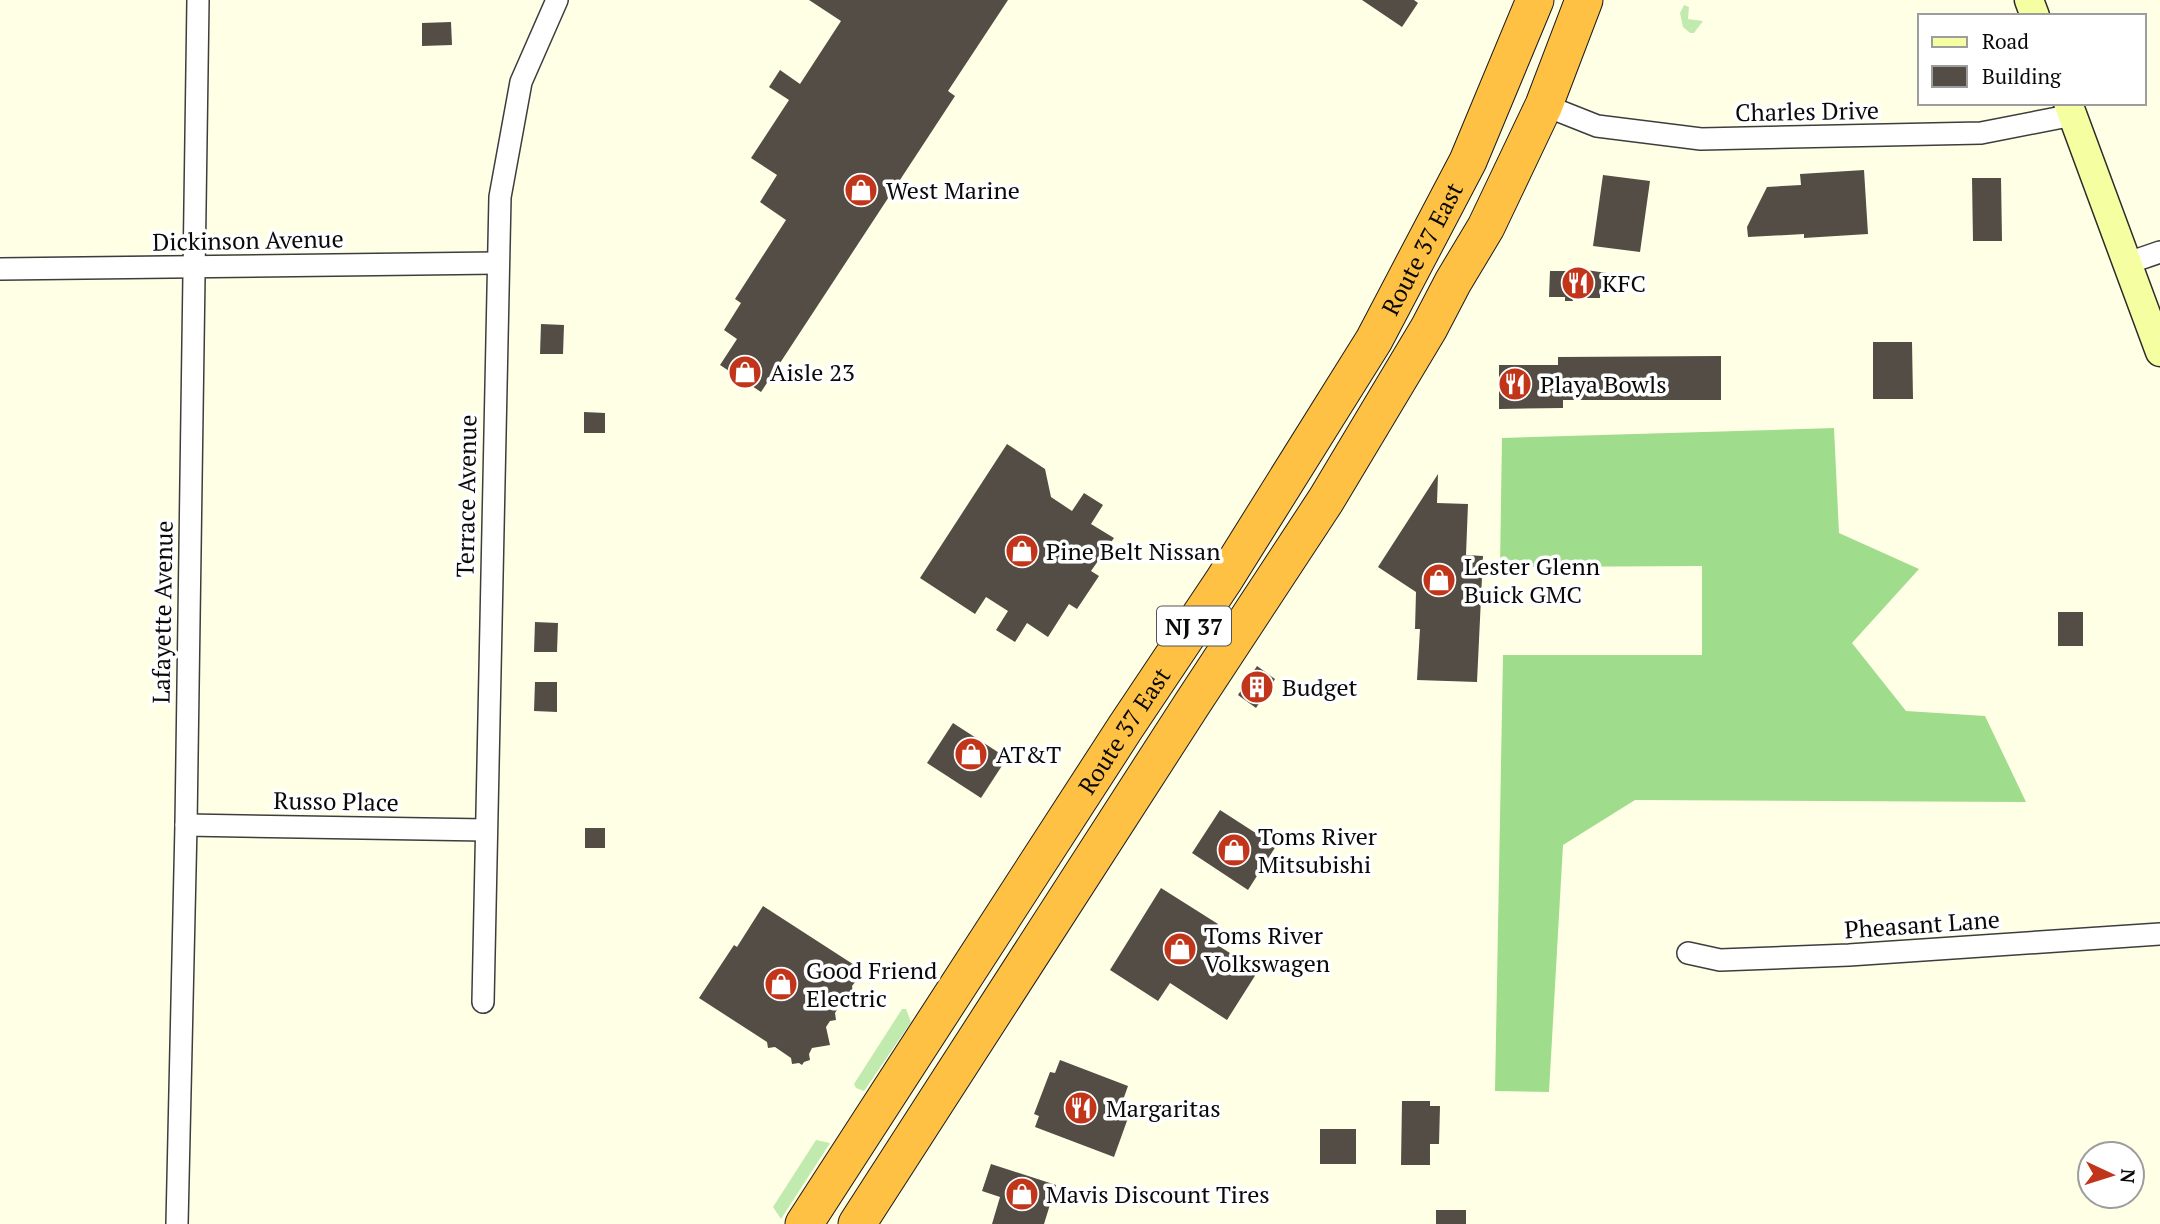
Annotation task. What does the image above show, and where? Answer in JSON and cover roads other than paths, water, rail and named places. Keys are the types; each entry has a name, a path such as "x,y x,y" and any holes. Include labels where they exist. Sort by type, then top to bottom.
{"highway":[{"name":"Route 37 East","path":"804,1224 1231,569 1374,341 1468,161 1535,0"},
{"name":"Route 37 East","path":"857,1224 1326,500 1429,328 1486,226 1544,105 1584,0"}],"street":[{"name":"Lafayette Avenue","path":"177,1224 186,825 198,0"},
{"name":"Terrace Avenue","path":"483,1002 500,197 521,82 557,0"},
{"name":"Charles Drive","path":"1544,105 1597,126 1701,139 1981,133 2071,109"},
{"path":"2071,109 2160,352"},
{"path":"2128,263 2160,252"},
{"name":"Dickinson Avenue","path":"0,269 497,263"},
{"name":"Russo Place","path":"186,825 486,830"},
{"name":"Pheasant Lane","path":"1688,953 1720,960 1849,956 2160,934"}],"place":[{"name":"West Marine","path":"861,190"},
{"name":"KFC","path":"1578,283"},
{"name":"Aisle 23","path":"745,372"},
{"name":"Playa Bowls","path":"1515,384"},
{"name":"Pine Belt Nissan","path":"1022,551"},
{"name":"Lester Glenn Buick GMC","path":"1439,580"},
{"name":"Budget","path":"1257,687"},
{"name":"AT&T","path":"971,754"},
{"name":"Toms River Mitsubishi","path":"1234,850"},
{"name":"Toms River Volkswagen","path":"1180,949"},
{"name":"Good Friend Electric","path":"781,984"},
{"name":"Margaritas","path":"1081,1108"},
{"name":"Mavis Discount Tires","path":"1022,1194"}]}
